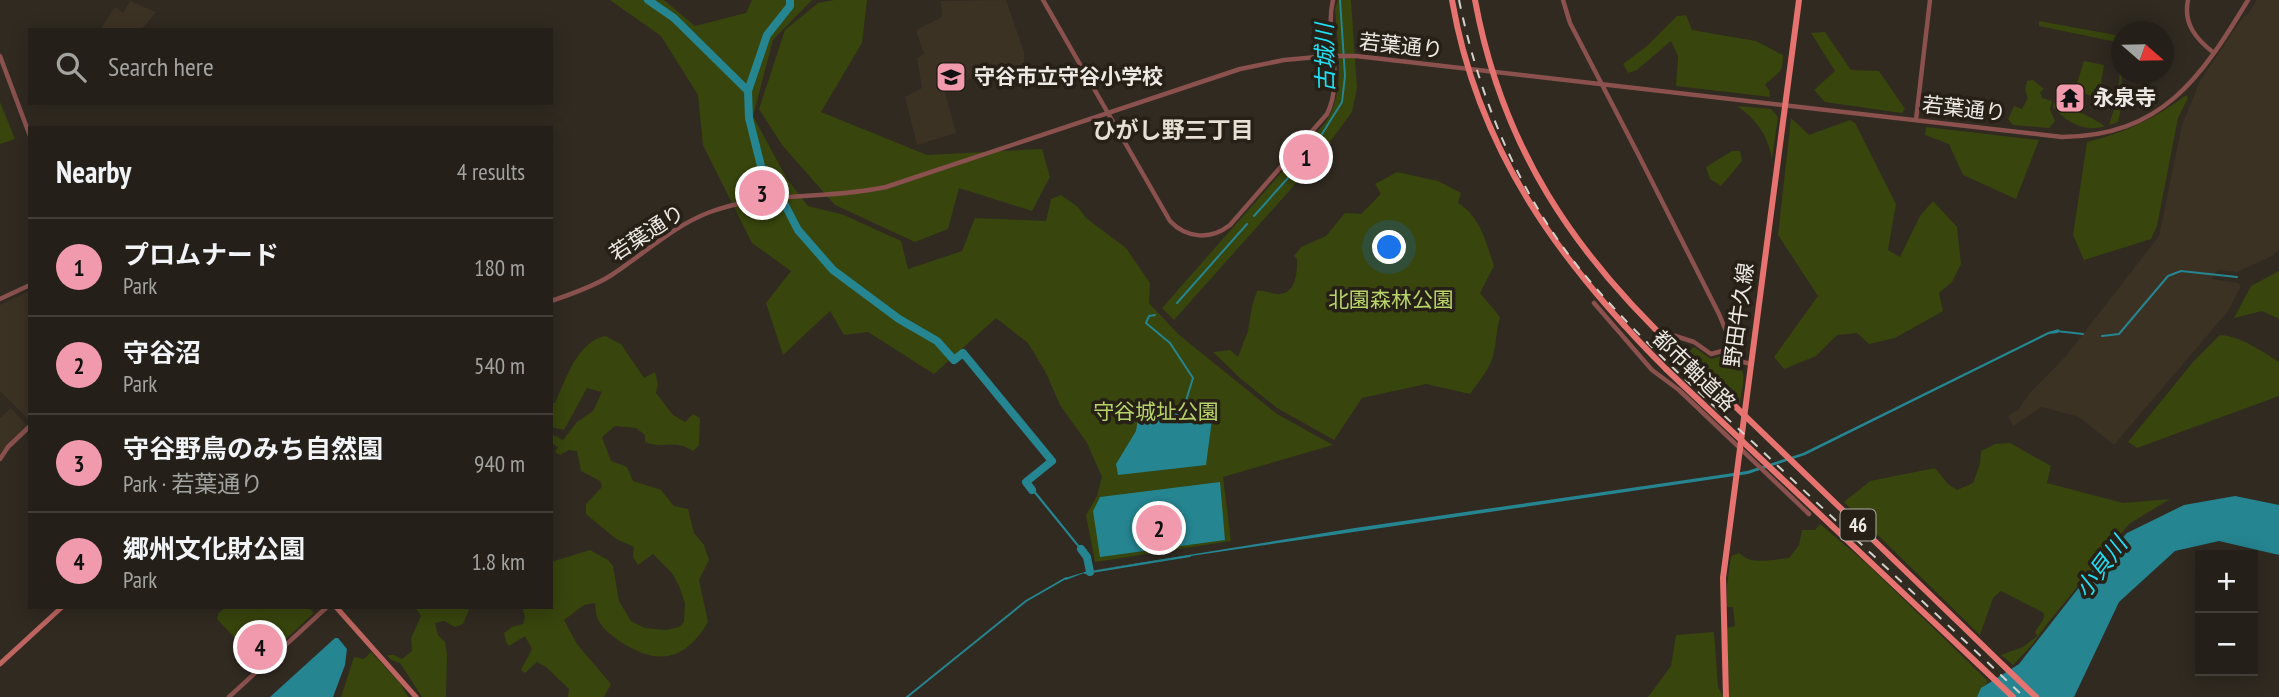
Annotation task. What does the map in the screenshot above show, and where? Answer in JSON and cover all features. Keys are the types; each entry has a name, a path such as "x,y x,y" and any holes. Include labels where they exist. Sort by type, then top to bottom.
{"main road":[{"name":"都市軸道路","path":"1475,0 1493,72 1515,132 1541,186 1577,242 1637,312 2036,697"},
{"name":"野田牛久線","path":"1726,696 1723,578 1799,0"},
{"name":"都市軸道路","path":"1452,3 1469,69 1498,145 1546,229 1606,308 1666,369 2013,697"},
{"path":"0,664 60,609"},
{"path":"338,609 416,697"}],"street":[{"path":"1043,0 1175,226 1198,236 1224,230 1322,120 1331,106 1334,91 1331,15 1333,0"},
{"path":"1563,0 1570,23 1715,306 1733,348 1742,362 1751,364"},
{"path":"1916,120 1930,0"},
{"path":"2188,0 2187,12 2191,30 2203,45 2214,53"},
{"name":"若葉通り","path":"553,300 599,282 674,230 726,207 765,198 857,193 886,187 1240,69 1270,62 1356,56 2062,137 2087,136 2129,126 2171,101 2198,76 2248,0"},
{"path":"0,56 28,131"},
{"path":"0,299 28,286"},
{"path":"1594,303 1652,370 1679,390 1809,514"},
{"path":"1637,312 1665,334 1684,339 1711,354 1733,348"},
{"path":"1679,352 1678,343 1684,339"},
{"path":"0,459 28,428"},
{"path":"229,697 325,609"}],"shaded area":[{"name":"守谷市立守谷小学校","path":"1006,0 1024,52 1024,65 1020,69 943,85 956,133 917,145 905,97 922,88 917,58 924,54 916,30 942,17 941,1"},
{"path":"2257,0 2279,0 2279,250 2237,272 2218,270 2211,279 2238,283 2241,286 2228,311 2114,445 2079,417 2042,407 2013,426 2008,416 2018,410 2030,393 2066,356 2159,236 2182,125 2200,81"},
{"path":"130,1 156,12 143,28 101,28 115,7 123,13"},
{"path":"28,292 28,419 0,391 0,305"},
{"path":"11,408 27,425 0,453 0,418"}],"green space":[{"name":"守谷城址公園","path":"610,0 664,0 695,26 746,13 752,0 812,0 773,40 753,116 787,179 808,206 844,215 901,241 908,269 962,251 975,218 1046,221 1051,199 1061,195 1126,248 1150,283 1149,303 1178,334 1277,414 1333,445 1223,477 1231,541 1095,562 1086,515 1097,496 1102,477 1087,443 1060,405 1046,373 1028,343 996,318 934,374 868,332 844,335 830,311 783,355 766,303 791,271 752,243 703,145 698,95 661,36"},
{"path":"867,0 862,43 821,112 927,155 1042,149 1050,177 1032,211 959,188 948,229 915,242 835,205 782,145 759,109 785,30 818,3"},
{"path":"1338,0 1351,0 1357,88 1352,112 1315,162 1174,320 1162,308 1325,123 1332,110 1339,68 1335,9"},
{"path":"1686,15 1692,30 1756,41 1783,55 1780,70 1765,85 1770,97 1676,86 1678,56 1671,41 1637,70 1628,73 1623,64 1647,46 1677,16"},
{"path":"2039,21 2111,34 2111,41 2039,26"},
{"path":"1825,32 1851,70 1879,71 1905,109 1902,113 1825,102 1814,90 1835,71 1811,33"},
{"path":"2084,61 2104,65 2099,96 2094,97 2075,90"},
{"path":"2033,80 2044,89 2040,92 2042,98 2052,101 2050,109 2055,121 2049,128 2013,125 2008,119 2014,106 2022,109 2028,98 2025,90 2027,81"},
{"path":"2119,84 2123,84 2126,88 2118,122 2109,125 2117,100"},
{"path":"2186,95 2188,98 2178,118 2157,226 2151,239 2084,260 2073,235 2087,142 2140,124"},
{"path":"2059,101 2105,126 2090,128 2076,125 2053,107 2054,103"},
{"path":"0,102 15,139 0,144"},
{"path":"1737,106 1771,109 1778,117 1772,159 1768,142 1760,128"},
{"path":"1791,118 1809,135 1850,120 1855,123 1896,204 1888,250 1900,257 1920,216 1933,201 1957,227 1961,264 1952,282 1939,293 1943,311 1895,338 1869,344 1857,333 1837,335 1816,356 1784,369 1774,357 1818,296 1778,235"},
{"path":"1926,127 2039,140 2016,199 1963,175 1949,144 1925,135"},
{"path":"1732,151 1740,151 1742,161 1721,186 1710,179 1706,167"},
{"name":"北園森林公園","path":"1397,172 1438,181 1461,193 1458,203 1466,208 1477,222 1494,266 1480,293 1500,317 1492,361 1470,394 1426,384 1362,398 1334,440 1277,408 1213,352 1230,350 1238,357 1248,331 1257,291 1281,294 1290,289 1296,275 1297,259 1294,256 1301,247 1326,236 1345,213 1361,214 1381,194 1375,184"},
{"path":"2279,271 2279,319 2262,311 2234,318 2251,286"},
{"path":"2220,335 2243,341 2279,362 2279,396 2137,448 2128,442 2193,362"},
{"path":"605,336 621,344 644,378 655,372 658,384 656,393 673,415 685,422 693,414 700,418 699,445 693,451 679,445 645,442 645,435 636,428 615,426 602,437 611,461 627,467 633,481 661,490 674,506 688,509 694,533 704,545 709,560 699,580 708,622 690,645 670,656 659,657 634,650 621,642 602,626 595,603 584,605 564,620 577,644 611,684 604,697 568,697 569,689 546,667 537,662 525,673 521,670 532,649 525,636 509,646 504,633 523,624 525,617 523,609 553,609 553,561 590,550 613,566 619,601 631,621 645,628 666,630 679,627 684,622 685,603 672,573 653,554 638,565 633,557 634,547 616,539 586,514 586,504 602,487 600,481 581,471 577,451 569,450 560,455 555,452 558,447 553,444 553,435 563,440 577,422 593,411 602,392 587,388 564,430 553,427 553,403 580,354 595,340"},
{"path":"1694,347 1711,359 1731,354 1737,361 1743,372 1740,403 1689,351"},
{"path":"2010,443 2051,466 2047,483 2123,503 2170,499 2129,524 2032,645 2013,665 2001,655 2023,647 2037,636 2035,632 2044,618 2044,613 2001,591 1993,598 1980,635 1844,502 1870,481 1935,468 1948,484 1957,490 1973,483 1980,464 1981,451 1995,444"},
{"path":"1820,524 1865,562 1988,681 1977,697 1648,697 1671,666 1676,635 1714,632 1718,687 1723,696 1729,696 1727,628 1735,626 1733,607 1727,607 1731,556 1739,553 1756,561 1789,558 1799,545 1802,530 1815,530"},
{"path":"223,609 310,609 314,613 259,664 217,619"},
{"path":"416,609 469,609 463,624 455,627 444,621 435,623 438,635 445,642 447,654 446,697 422,697 400,663 391,660 387,655 402,659 412,651 411,638 421,616"},
{"path":"371,652 400,683 408,697 341,697 354,657 364,659"}],"water":[{"path":"2059,329 2058,333 2049,334 1805,455 1748,474 1089,571 1355,528 1747,471 1803,453"},
{"path":"1214,404 1206,465 1118,475 1116,464 1136,431 1139,412"},
{"path":"1025,482 1028,482 1087,555 1089,571 1066,580 1065,578 1088,571 1086,557"},
{"path":"1220,482 1225,540 1100,557 1093,511 1100,497"},
{"name":"小貝川","path":"2235,496 2279,505 2279,555 2219,541 2175,551 2119,602 2074,697 1977,697 1981,688 2019,664 2095,567 2127,533 2184,505"},
{"path":"335,638 347,649 345,665 333,697 270,697"}],"waterway":[{"path":"648,0 674,18 748,91 749,118 765,182 785,205 798,230 833,270 899,319 937,341 954,360 963,353 1052,461 1026,482 1032,490"},
{"path":"748,91 767,35 790,6 790,0"},
{"name":"古城川","path":"1312,150 1342,102 1345,76 1340,0"},
{"name":"古城川","path":"1254,216 1305,159"},
{"name":"古城川","path":"1177,303 1247,224"},
{"path":"2102,336 2119,334 2168,276 2181,271 2237,277"},
{"name":"古城川","path":"1155,315 1149,316 1146,323 1170,343 1193,378 1184,407"},
{"path":"2056,331 2083,334"},
{"path":"1081,549 1087,557 1090,572"},
{"path":"1085,573 1190,556"},
{"path":"907,697 1026,601 1066,578"}],"railway":[{"path":"1459,0 1477,72 1503,141 1537,207 1579,268 1666,360 2024,697"}],"place":[{"name":"守谷市立守谷小学校","path":"951,77"},
{"name":"永泉寺","path":"2070,98"},
{"name":"プロムナード","path":"1306,157"},
{"name":"守谷野鳥のみち自然園","path":"762,193"},
{"name":"守谷沼","path":"1159,528"},
{"name":"郷州文化財公園","path":"260,647"}],"district":[{"name":"ひがし野三丁目","path":"1173,130"}]}
